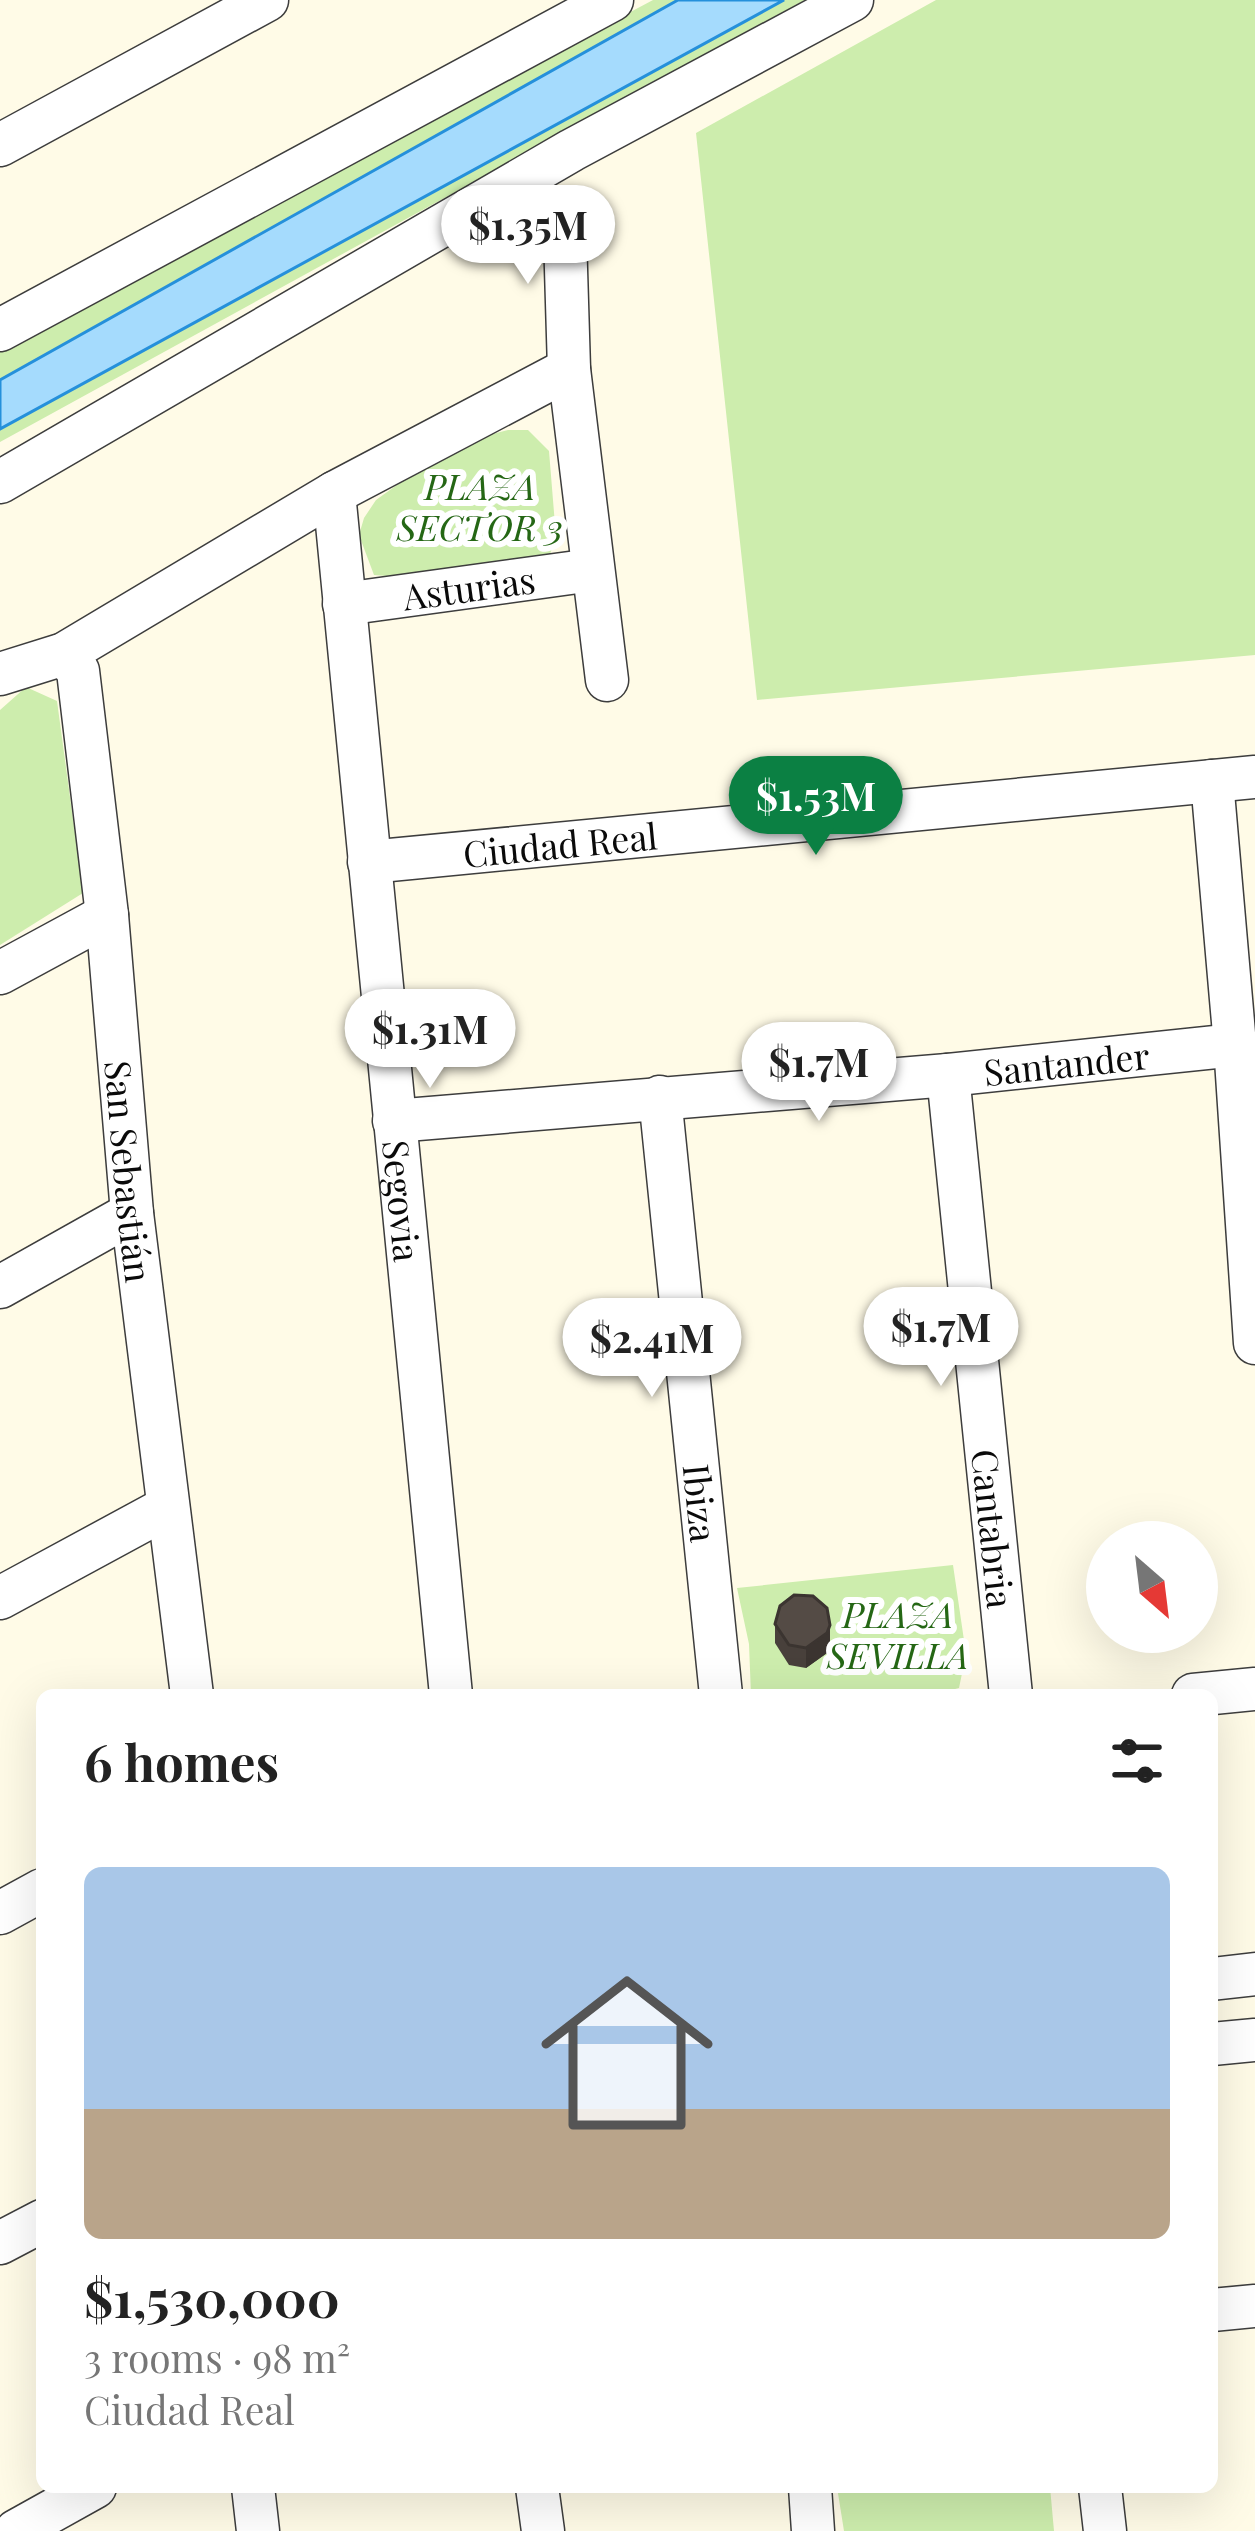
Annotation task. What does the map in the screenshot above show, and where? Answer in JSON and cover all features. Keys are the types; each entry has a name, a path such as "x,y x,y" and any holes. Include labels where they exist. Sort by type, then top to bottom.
{"street":[{"path":"0,145 267,0"},
{"path":"0,330 612,0"},
{"path":"0,482 572,150 851,0"},
{"path":"565,236 569,369 608,680"},
{"path":"0,674 64,654 334,494 569,369"},
{"name":"Segovia","path":"334,494 450,1689"},
{"name":"Asturias","path":"344,604 592,570"},
{"name":"San Sebastián","path":"64,654 78,671 107,915 132,1214 190,1689"},
{"name":"Ciudad Real","path":"369,862 1255,777"},
{"path":"1212,781 1255,1343"},
{"path":"0,974 107,915"},
{"name":"Santander","path":"394,1121 948,1075 1235,1045"},
{"name":"Cantabria","path":"948,1075 1010,1689"},
{"name":"Ibiza","path":"660,1096 721,1689"},
{"path":"0,1287 132,1214"},
{"path":"0,1598 168,1507"},
{"path":"1218,1693 1255,1689"},
{"path":"0,1913 36,1893"},
{"path":"1218,1977 1255,1974"},
{"path":"1218,2043 1255,2040"},
{"path":"0,2243 36,2224"},
{"path":"1218,2309 1255,2306"},
{"path":"16,2531 83,2493"},
{"path":"254,2493 258,2531"},
{"path":"538,2493 542,2531"},
{"path":"811,2493 814,2531"},
{"path":"1101,2493 1105,2531"}],"green space":[{"path":"653,0 805,0 0,442 0,348"},
{"path":"936,0 1255,0 1255,655 757,700 696,133"},
{"name":"PLAZA SECTOR 3","path":"508,430 528,430 549,451 556,537 547,563 414,578 374,575 359,535 376,500 454,444"},
{"path":"26,687 57,701 83,893 0,945 0,710"},
{"name":"PLAZA SEVILLA","path":"953,1565 966,1654 959,1688 751,1689 749,1644 737,1588"},
{"path":"838,2493 1051,2493 1054,2531 844,2531"}],"water":[{"path":"678,0 784,0 0,429 0,380"}],"building":[{"path":"794,1595 813,1596 827,1608 827,1633 806,1648 789,1645 775,1624 780,1606"}]}
